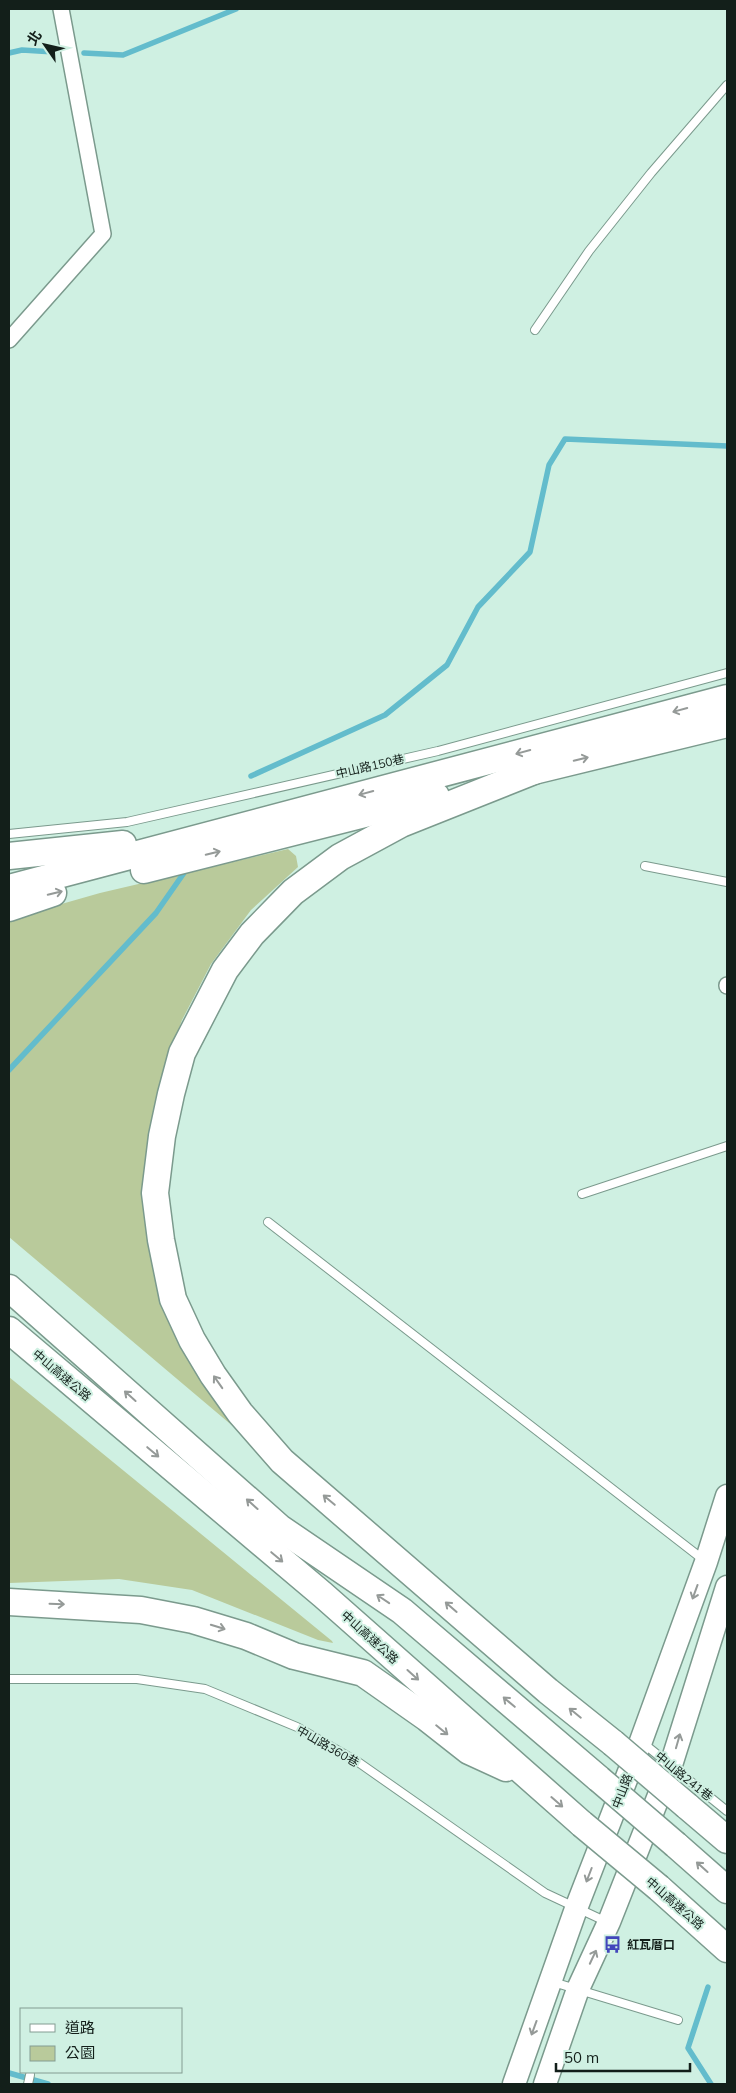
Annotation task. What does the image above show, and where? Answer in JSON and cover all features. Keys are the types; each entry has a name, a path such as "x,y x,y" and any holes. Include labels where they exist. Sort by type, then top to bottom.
{"highway":[{"path":"9,888 727,698"},
{"path":"9,908 36,898 534,770 727,724"},
{"path":"534,770 401,824 340,857 294,892 252,934 226,970 182,1053 170,1094 162,1136 155,1192 161,1240 173,1299 192,1340 213,1375 240,1413 282,1461 548,1691 727,1840"},
{"path":"9,856 166,839 188,840"},
{"path":"9,1288 280,1528 402,1611 727,1890"},
{"name":"中山高速公路","path":"9,1330 323,1595 582,1824 659,1888 727,1949"},
{"path":"9,1602 141,1610 193,1620 246,1636 294,1656 363,1673 427,1718 469,1751 531,1779"}],"main road":[{"name":"中山路","path":"514,2084 552,1982 577,1906 641,1741 706,1562 727,1496"},
{"path":"545,2084 578,1989 609,1922 671,1765 727,1587"}],"street":[{"path":"9,340 103,234 61,9"}],"lane":[{"path":"535,330 596,243 651,173 727,85"},
{"name":"中山路150巷","path":"9,834 126,822 438,750 727,673"},
{"path":"645,866 727,882"},
{"path":"582,1194 727,1146"},
{"path":"268,1222 706,1562"},
{"name":"中山路360巷","path":"9,1678 137,1679 205,1689 297,1727 358,1762 545,1893 609,1922"},
{"name":"中山路241巷","path":"641,1741 727,1811"},
{"path":"552,1982 678,2020"},
{"path":"28,2084 30,2076"}],"green space":[{"path":"288,849 296,856 298,867 251,910 211,964 182,1020 164,1071 155,1105 145,1204 241,1433 9,1237 9,919 100,893"},
{"path":"9,1377 333,1643 318,1640 192,1590 119,1579 9,1583"}],"waterway":[{"path":"84,53 123,55 236,9"},
{"path":"9,53 22,50 54,52"},
{"path":"251,776 385,715 447,665 478,607 530,552 549,465 565,439 727,446"},
{"path":"9,1070 156,913 186,870"},
{"path":"708,1987 688,2048 711,2084"},
{"path":"9,2073 48,2084"}],"place":[{"name":"紅瓦厝口","path":"613,1944"}]}
